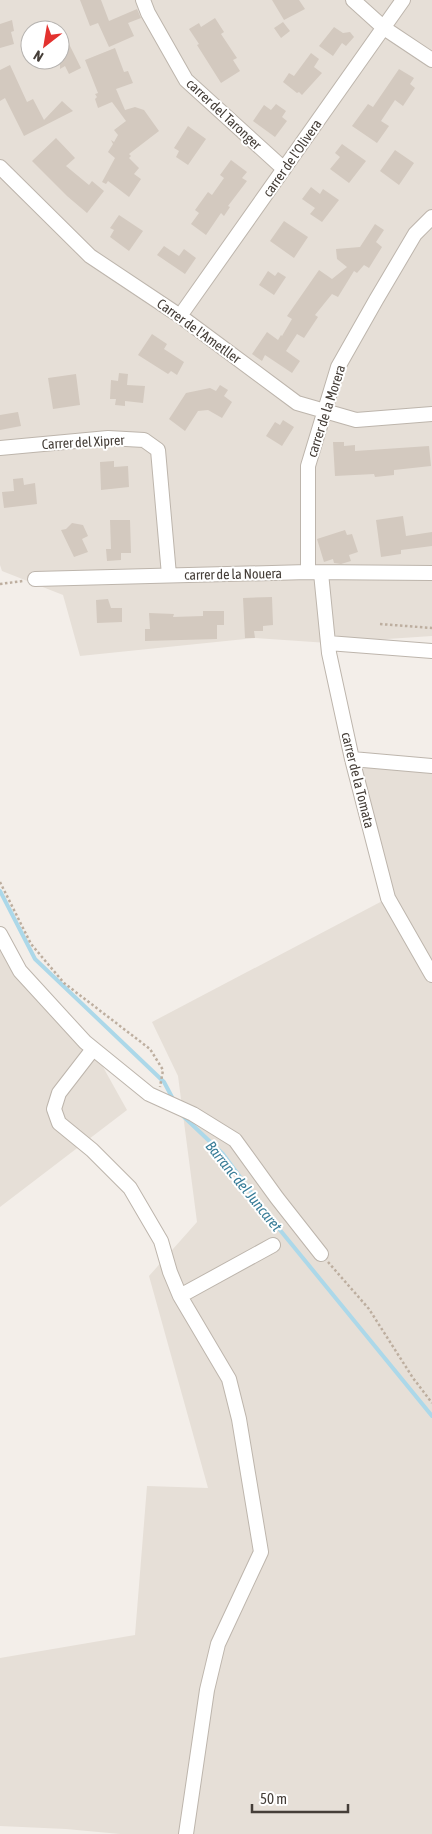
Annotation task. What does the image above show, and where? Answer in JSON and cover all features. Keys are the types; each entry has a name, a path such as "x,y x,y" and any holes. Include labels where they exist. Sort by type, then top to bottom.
{"street":[{"name":"carrer del Taronger","path":"144,0 148,13 186,80 284,169"},
{"path":"353,0 384,28 432,60"},
{"name":"carrer de l'Olivera","path":"180,316 404,0"},
{"name":"Carrer de l'Ametller","path":"0,167 90,256 180,316 297,403 356,420 432,414"},
{"name":"carrer de la Morera","path":"314,572 308,466 338,367 415,234 432,217"},
{"name":"Carrer del Xiprer","path":"0,448 108,438 144,440 158,450 169,576"},
{"name":"carrer de la Nouera","path":"35,579 314,572 432,573"},
{"name":"carrer de la Tomata","path":"314,572 352,759 388,898 432,975"},
{"path":"328,643 432,651"},
{"path":"352,759 432,766"},
{"path":"0,934 20,971 93,1050 148,1094 193,1114 235,1140 321,1254"},
{"path":"93,1050 59,1093 54,1109 59,1123 92,1150 130,1188 161,1242 180,1296 229,1379 239,1419 261,1552 218,1644 207,1690 186,1834"},
{"path":"180,1296 273,1245"}],"path":[{"path":"0,584 35,579"},
{"path":"380,624 432,628"},
{"path":"0,882 31,944 64,983 150,1049 164,1070 158,1098"},
{"path":"321,1254 369,1308 413,1378 432,1404"}],"shaded area":[{"path":"0,0 432,0 432,636 328,643 255,638 80,656 63,595 2,571 0,565"},
{"path":"352,759 432,766 432,964 387,881"},
{"path":"388,898 432,975 432,1834 120,1834 0,1826 0,1658 135,1635 147,1486 208,1488 149,1276 197,1222 178,1076 152,1022"},
{"path":"0,934 20,971 93,1049 127,1110 0,1207"}],"building":[{"path":"80,0 101,0 109,21 137,9 141,18 128,23 134,36 109,47 98,23 90,26"},
{"path":"272,0 299,0 305,9 284,20"},
{"path":"215,18 224,32 221,34 237,58 233,60 240,71 221,83 189,29 199,23 201,27"},
{"path":"12,20 14,31 11,32 14,44 0,48 0,24"},
{"path":"283,22 290,31 281,38 274,28"},
{"path":"334,27 343,33 350,32 354,37 346,46 342,43 333,56 319,46"},
{"path":"70,46 81,68 69,74 67,70 70,70"},
{"path":"115,48 124,72 128,71 133,83 116,89 125,110 135,107 144,110 159,131 129,154 131,156 129,158 139,168 134,174 141,179 129,197 108,181 106,184 102,182 115,158 108,152 113,144 111,140 114,142 118,135 114,130 126,121 112,102 98,108 95,94 98,93 85,60"},
{"path":"311,53 319,59 314,67 322,73 302,95 283,82 289,73 294,76"},
{"path":"10,65 27,102 33,99 44,120 62,101 73,111 24,136 5,98 0,101 0,70"},
{"path":"399,69 414,78 410,84 415,88 403,106 395,100 381,121 389,126 377,143 352,126 368,104 373,107"},
{"path":"276,104 286,111 282,117 287,121 275,137 253,121 264,105 271,110"},
{"path":"188,126 206,139 188,165 176,157 179,151 174,148"},
{"path":"56,138 75,158 66,166 89,185 92,181 104,191 87,213 32,161"},
{"path":"342,144 366,161 349,183 330,169 340,157 335,153"},
{"path":"395,150 414,163 399,185 380,171"},
{"path":"231,160 247,172 242,178 247,181 228,206 230,207 224,216 221,213 206,235 191,224 199,213 195,210 208,192 212,195 224,178 220,175"},
{"path":"311,187 320,194 323,189 339,200 322,222 310,214 315,208 302,199"},
{"path":"119,215 143,231 129,251 110,237 114,230 110,228"},
{"path":"284,221 308,237 294,258 270,241"},
{"path":"375,224 384,230 376,242 382,247 369,268 364,265 357,273 354,271 338,297 332,294 315,315 318,317 304,338 297,334 286,351 300,361 292,373 265,355 262,361 252,354 267,332 278,340 282,336 292,319 287,316 319,270 332,279 347,267 337,259 336,249 360,247"},
{"path":"164,246 179,256 184,249 196,258 185,274 157,255"},
{"path":"268,271 275,276 278,272 286,277 274,295 259,285"},
{"path":"152,334 167,344 164,349 184,362 177,375 171,371 168,374 138,355"},
{"path":"119,373 128,374 127,385 145,386 143,403 125,401 125,406 115,405 116,399 110,399 111,380 118,381"},
{"path":"76,374 80,405 53,409 48,378"},
{"path":"220,385 228,390 224,396 232,402 222,418 208,410 198,411 185,431 169,419 186,393 210,388 216,391"},
{"path":"18,412 21,426 0,430 0,415"},
{"path":"283,420 294,427 282,446 266,436 275,422 280,425"},
{"path":"333,442 344,442 344,446 355,445 355,451 429,446 431,466 394,470 394,475 375,477 374,474 335,476"},
{"path":"114,461 114,467 128,466 129,487 101,490 100,462"},
{"path":"23,478 24,485 35,483 37,504 4,508 2,492 14,491 13,479"},
{"path":"403,516 406,536 432,532 432,546 401,550 401,554 381,557 376,520"},
{"path":"110,520 130,520 131,553 121,553 121,560 107,561 106,549 111,549"},
{"path":"72,523 83,525 88,536 82,539 88,552 74,557 61,530 66,529"},
{"path":"345,530 347,535 352,534 358,552 349,555 351,561 341,564 334,563 333,559 324,562 317,539"},
{"path":"272,597 273,625 263,626 263,631 254,631 255,638 245,638 243,598"},
{"path":"108,599 111,608 122,608 122,622 97,623 96,600"},
{"path":"203,611 224,611 224,625 217,625 217,639 145,641 145,629 150,629 149,613 174,614 173,617 203,616"}],"waterway":[{"name":"Barranc del Juncaret","path":"0,891 35,959 164,1082 173,1099"},
{"name":"Barranc del Juncaret","path":"183,1116 223,1154 271,1219 432,1416"}]}
